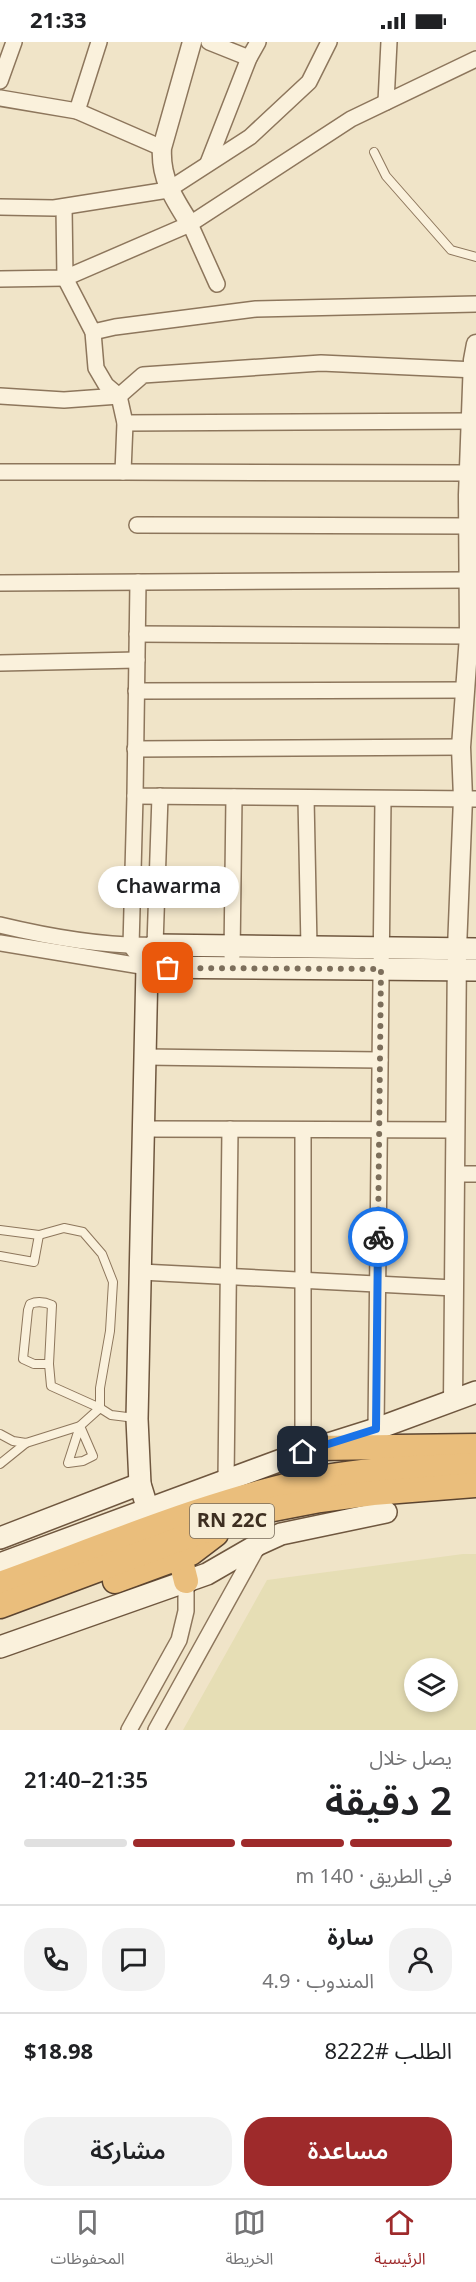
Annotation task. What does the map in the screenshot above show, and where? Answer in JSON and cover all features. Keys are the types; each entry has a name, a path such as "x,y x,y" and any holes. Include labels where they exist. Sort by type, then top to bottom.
{"highway":[{"path":"309,1450 476,1446"},
{"name":"RN 22C","path":"0,1584 264,1491 323,1478 370,1472 476,1465"},
{"name":"RN 22C","path":"0,1606 268,1510 373,1493 476,1485"},
{"path":"0,1571 109,1532 175,1521"},
{"path":"0,1622 180,1557 201,1546 230,1522"},
{"path":"180,1557 186,1581"}],"main road":[{"path":"148,1510 140,1484 137,1419 147,967 155,945 381,948 467,959"},
{"path":"147,967 381,969 467,959"},
{"path":"0,1564 309,1450 376,1429 476,1392"},
{"path":"0,1538 140,1484"},
{"path":"0,1647 222,1567 259,1544 293,1531 386,1512"}],"street":[{"path":"0,81 14,42"},
{"path":"77,111 99,42"},
{"path":"192,42 162,148 161,164 168,190 190,224 217,284"},
{"path":"209,42 249,58"},
{"path":"208,163 249,58 258,42"},
{"path":"0,207 64,207 168,190 250,136 309,82 329,42"},
{"path":"386,102 389,42"},
{"path":"0,279 65,278 190,224 351,119 476,59"},
{"path":"0,98 77,111 162,148"},
{"path":"64,207 65,278 93,332 96,369 106,385 119,396 125,423 123,472"},
{"path":"93,332 115,327 256,309 476,304"},
{"path":"453,1401 456,1130 467,959 469,798 461,747 471,644 468,580 468,473 476,344"},
{"path":"0,396 64,400 119,396 143,375 321,363 474,370"},
{"path":"125,423 471,422"},
{"path":"0,472 468,473"},
{"path":"137,525 468,526"},
{"path":"0,583 468,580"},
{"path":"138,582 131,946 147,967"},
{"path":"137,634 471,644"},
{"path":"0,663 137,660"},
{"path":"136,691 465,690"},
{"path":"135,749 461,747"},
{"path":"135,796 469,798"},
{"path":"0,925 31,933 131,946 155,945 160,796"},
{"path":"233,969 234,797"},
{"path":"306,798 309,947"},
{"path":"376,1429 383,799"},
{"path":"0,944 147,967"},
{"path":"146,1057 380,1060"},
{"path":"144,1129 456,1130"},
{"path":"226,1481 230,1129"},
{"path":"303,1130 303,1280 309,1450"},
{"path":"455,1174 476,1174"},
{"path":"141,1272 454,1288"},
{"path":"156,1730 259,1544"},
{"path":"129,1730 179,1640 186,1611 186,1581"}],"lane":[{"path":"374,152 386,176 451,250 476,257"},
{"path":"0,1230 39,1235 64,1228 83,1232 102,1254 113,1282 110,1331 100,1388 100,1408 80,1426 26,1443 0,1464"},
{"path":"0,1256 34,1262 39,1235"},
{"path":"49,1364 34,1364 23,1359 28,1310 30,1304 34,1302 52,1305 49,1364 51,1386 111,1415 137,1419"},
{"path":"80,1426 93,1456 83,1461 68,1463 73,1449 80,1426"},
{"path":"0,1434 13,1441 26,1443"}],"shaded area":[{"path":"476,1554 476,1730 183,1730 267,1580"}],"way so far":[{"path":"168,968 381,969 378,1237"}],"place":[{"name":"Chawarma","path":"168,968"}],"route":[{"path":"303,1452 376,1429 378,1237"}]}
